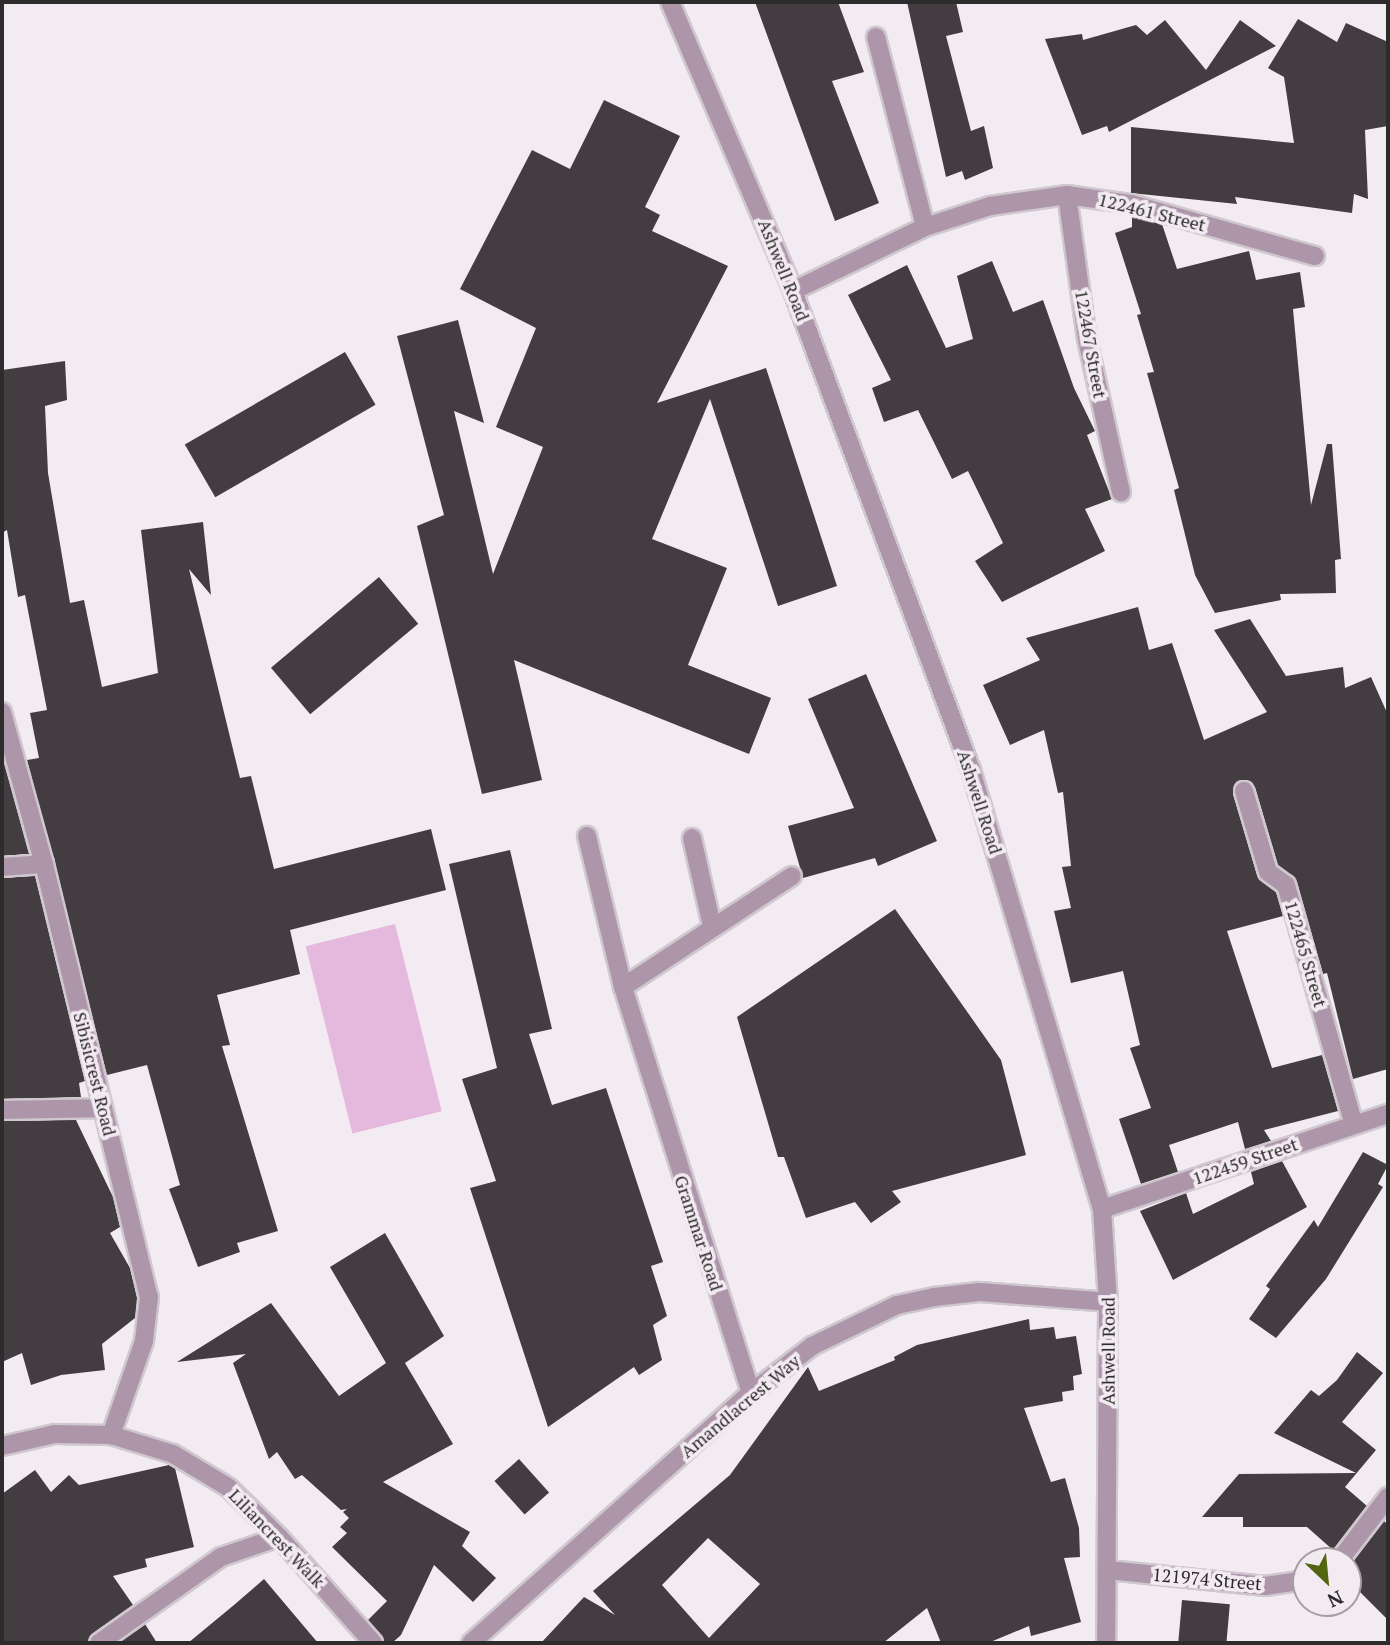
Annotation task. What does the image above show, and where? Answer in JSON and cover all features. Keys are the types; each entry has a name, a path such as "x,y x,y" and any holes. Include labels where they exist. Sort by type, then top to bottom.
{"street":[{"name":"Ashwell Road","path":"670,2 793,291 971,771 1102,1209 1108,1302 1106,1643"},
{"path":"876,37 925,227"},
{"name":"122461 Street","path":"793,291 925,227 990,206 1067,195 1131,204 1315,256"},
{"name":"122467 Street","path":"1067,195 1087,339 1121,492"},
{"name":"Sibisicrest Road","path":"2,712 44,864 149,1297 144,1341 111,1435"},
{"name":"122465 Street","path":"1244,791 1268,872 1286,885 1354,1125"},
{"name":"Grammar Road","path":"587,836 623,987 647,1073 751,1393"},
{"path":"692,838 712,926"},
{"path":"2,867 44,864"},
{"path":"623,987 712,926 792,876"},
{"path":"2,1110 103,1108"},
{"name":"122459 Street","path":"1102,1209 1388,1114"},
{"name":"Amandlacrest Way","path":"471,1643 751,1393 813,1346 897,1305 979,1293 1108,1302"},
{"name":"Liliancrest Walk","path":"2,1446 55,1434 111,1435 152,1446 202,1471 228,1487 279,1537 373,1643"},
{"path":"1350,1547 1388,1497"},
{"path":"99,1643 221,1558 279,1537"},
{"name":"121974 Street","path":"1108,1570 1265,1586 1292,1582"}],"shaded area":[{"path":"395,924 442,1111 352,1134 306,946"}],"building":[{"path":"755,2 838,2 864,72 832,81 879,203 835,221"},
{"path":"907,2 956,2 963,32 946,36 971,131 984,126 993,168 965,180 962,171 946,177"},
{"path":"1298,19 1337,42 1346,23 1388,42 1388,126 1365,130 1368,199 1354,194 1352,213 1235,197 1237,204 1131,193 1131,127 1294,143 1284,77 1268,68"},
{"path":"1165,20 1206,70 1240,20 1276,46 1109,132 1107,126 1082,135 1045,39 1082,34 1083,40 1136,25 1147,35"},
{"path":"604,100 680,136 645,207 660,215 652,231 728,266 657,403 766,368 837,586 778,606 710,399 652,539 727,568 688,665 771,698 749,754 514,660 542,780 482,794 417,526 444,515 397,336 458,320 484,423 454,411 493,574 543,447 496,427 536,328 460,289 532,150 570,169"},
{"path":"1132,216 1162,224 1177,269 1249,251 1256,280 1300,272 1305,307 1293,309 1311,505 1327,444 1332,444 1341,559 1335,560 1336,593 1280,594 1281,600 1215,613 1195,575 1174,490 1179,488 1147,373 1154,372 1137,315 1141,314 1115,233 1132,227"},
{"path":"992,261 1013,312 1043,300 1074,388 1095,431 1087,435 1112,499 1085,509 1105,551 1002,602 975,561 1003,543 968,471 952,479 918,410 884,422 872,388 891,380 848,295 907,265 946,348 973,339 957,276"},
{"path":"345,352 376,405 215,497 185,444"},
{"path":"65,361 67,400 45,406 48,473 70,603 84,600 102,687 158,673 141,530 203,522 211,595 189,569 240,778 251,776 274,869 431,829 446,890 290,930 300,974 217,995 230,1045 222,1046 278,1231 237,1243 240,1252 198,1267 169,1189 180,1185 147,1065 107,1075 27,760 39,758 30,713 47,710 25,595 18,597 7,530 2,533 2,370"},
{"path":"379,577 418,624 310,714 271,668"},
{"path":"1138,607 1149,650 1172,643 1204,740 1267,712 1214,630 1250,619 1286,676 1343,667 1345,688 1371,677 1388,715 1388,1069 1353,1079 1327,973 1323,974 1297,882 1278,865 1255,787 1240,780 1233,794 1257,875 1276,892 1283,916 1227,931 1272,1068 1322,1055 1338,1111 1264,1130 1271,1141 1245,1149 1238,1122 1169,1145 1178,1172 1141,1184 1119,1119 1151,1108 1130,1048 1140,1045 1123,971 1071,983 1054,911 1071,908 1062,867 1071,866 1063,792 1058,793 1044,730 1010,745 983,685 1040,660 1026,638"},
{"path":"866,674 937,841 878,866 875,858 803,878 788,826 854,808 808,699"},
{"path":"4,763 29,854 2,856"},
{"path":"510,850 552,1029 529,1034 552,1105 606,1088 663,1262 651,1266 667,1316 653,1325 662,1360 639,1375 634,1367 548,1427 470,1188 496,1181 462,1079 497,1068 449,864"},
{"path":"35,876 85,1081 79,1083 81,1097 2,1099 2,878"},
{"path":"895,909 1001,1060 1026,1155 892,1191 901,1202 871,1223 855,1202 806,1218 784,1157 778,1157 737,1017"},
{"path":"76,1120 113,1197 120,1227 110,1233 130,1268 137,1298 135,1318 102,1344 105,1370 61,1375 31,1385 22,1353 2,1362 2,1121"},
{"path":"1363,1152 1388,1165 1378,1184 1383,1187 1326,1279 1276,1338 1249,1319 1270,1289 1266,1286 1314,1220 1318,1227"},
{"path":"1282,1161 1307,1207 1173,1280 1140,1211 1186,1193 1193,1214 1254,1184 1251,1172"},
{"path":"385,1233 444,1336 405,1363 453,1444 383,1482 470,1532 462,1546 496,1578 473,1602 434,1565 401,1635 392,1643 384,1643 368,1620 387,1601 332,1547 347,1533 340,1527 349,1518 343,1512 347,1509 341,1510 302,1475 295,1479 277,1452 269,1459 233,1363 246,1354 177,1362 271,1303 339,1396 386,1363 330,1267"},
{"path":"1029,1319 1030,1330 1054,1327 1056,1339 1076,1336 1082,1374 1073,1376 1074,1390 1062,1392 1063,1401 1024,1408 1051,1482 1065,1478 1079,1528 1080,1557 1064,1558 1081,1622 1031,1636 1029,1626 988,1643 941,1643 927,1608 883,1643 541,1643 584,1597 615,1615 593,1591 730,1475 808,1367 819,1391 895,1360 894,1357 917,1345","holes":["708,1538 760,1584 709,1638 662,1585"]},
{"path":"1357,1352 1383,1373 1342,1422 1376,1450 1345,1487 1367,1506 1335,1547 1330,1547 1307,1527 1243,1527 1243,1517 1202,1517 1239,1474 1356,1473 1274,1433 1311,1390 1319,1396 1337,1380"},
{"path":"519,1459 549,1492 525,1515 494,1481"},
{"path":"169,1465 175,1468 194,1547 145,1559 147,1567 113,1576 133,1605 92,1634 88,1643 2,1643 2,1494 35,1470 51,1492 69,1475 79,1485"},
{"path":"1384,1521 1388,1525 1388,1620 1362,1594 1362,1550"},
{"path":"264,1579 318,1643 188,1643 234,1605"},
{"path":"1182,1600 1230,1604 1226,1643 1178,1643"},
{"path":"145,1624 157,1643 118,1643"}]}
